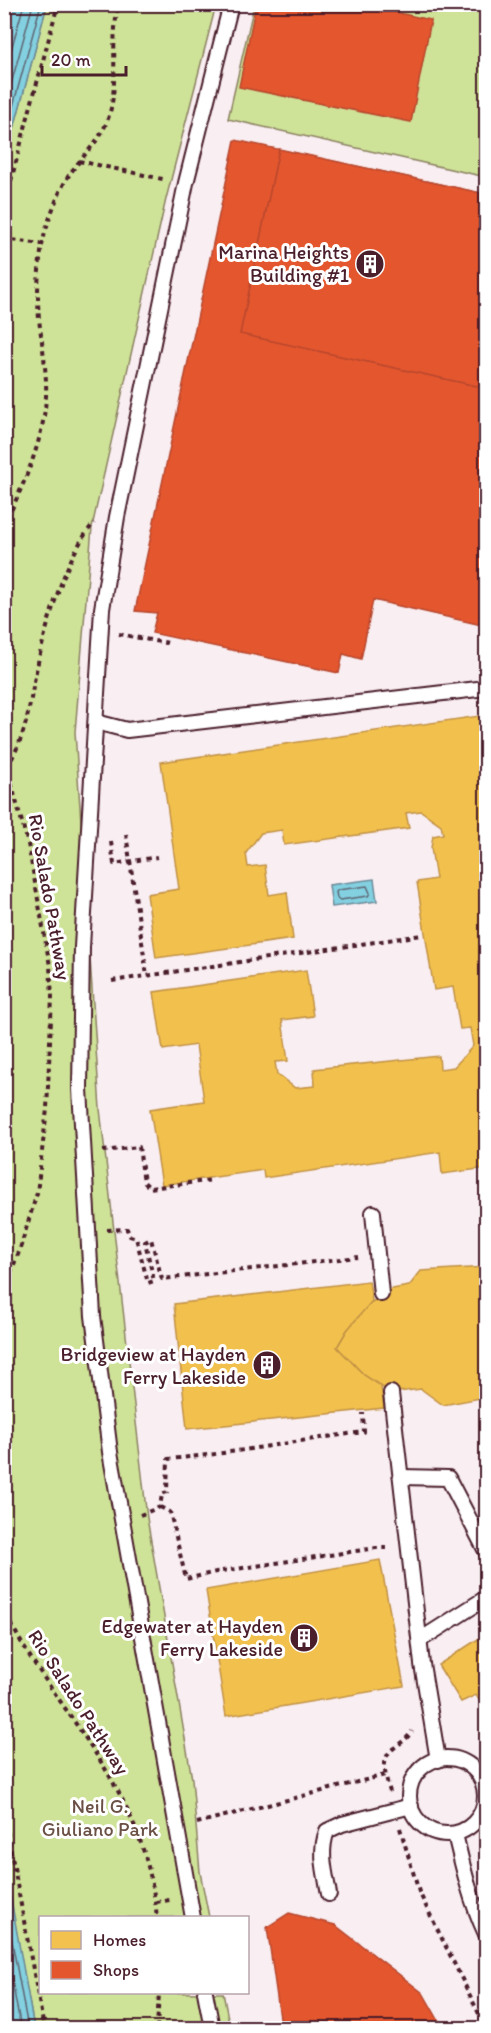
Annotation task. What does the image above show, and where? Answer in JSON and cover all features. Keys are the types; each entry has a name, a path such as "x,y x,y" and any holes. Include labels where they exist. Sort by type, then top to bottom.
{"lane":[{"path":"193,1916 110,1452 93,1316 81,1089 82,947 102,609 117,517 186,183 231,4"},
{"path":"96,722 127,730 486,688"},
{"path":"372,1213 381,1294"},
{"path":"391,1393 420,1640 438,1760"},
{"path":"401,1477 448,1478 486,1551"},
{"path":"420,1640 486,1598"},
{"path":"444,1758 468,1764 472,1768 483,1784 485,1797 485,1809 477,1821 467,1829 455,1834 430,1831 419,1823 412,1813 410,1789 414,1777 422,1768 444,1758"},
{"path":"472,1768 486,1765"},
{"path":"328,1894 322,1857 323,1842 327,1831 342,1824 411,1806"},
{"path":"455,1834 466,1881 486,1934"},
{"path":"206,1994 212,2028"}],"path":[{"path":"4,207 58,4"},
{"path":"4,526 21,491 39,440 46,397 45,356 39,319 38,286 42,244 68,175 105,126 114,99 113,44 119,4"},
{"path":"80,161 186,183"},
{"path":"4,239 42,244"},
{"path":"7,767 19,749 28,719 39,658 72,556 83,536 98,518"},
{"path":"101,630 165,643 166,638"},
{"name":"Rio Salado Pathway","path":"4,758 28,844 47,947 52,997 47,1109 37,1193 19,1252 4,1289"},
{"path":"126,834 147,976"},
{"path":"110,835 114,864 157,857"},
{"path":"112,981 422,935"},
{"path":"84,1154 139,1147 144,1182 150,1188 213,1180"},
{"path":"88,1230 127,1228 130,1236 136,1238 148,1283 154,1281 145,1242 151,1239 162,1279 348,1258"},
{"path":"160,1507 162,1494 167,1492 168,1459 211,1456 364,1432 363,1413"},
{"path":"123,1522 160,1507 170,1512 186,1579 216,1572 376,1548 388,1548 389,1558"},
{"name":"Rio Salado Pathway","path":"4,1607 26,1651 105,1766 124,1801 138,1832 148,1866 157,1916"},
{"path":"4,1624 9,1618"},
{"path":"410,1720 412,1732 404,1743 392,1749 385,1760 385,1775 419,1892 486,2028"},
{"path":"178,1828 385,1775"},
{"path":"4,1814 44,2028"},
{"path":"157,2028 159,1994"}],"green space":[{"name":"Neil G. Giuliano Park","path":"47,5 216,5 166,199 92,527 75,732 100,1109 147,1518 192,1779 200,1872 209,1916 39,1916 39,1994 223,1994 230,2028 34,2028 4,1865 5,162"},
{"path":"254,5 486,5 486,177 228,119"}],"water":[{"path":"4,5 47,5 5,162"},
{"path":"374,879 377,901 332,907 329,885"},
{"path":"5,1865 34,2028 5,2028"}],"building: Homes":[{"path":"486,715 486,1168 442,1174 440,1152 264,1178 263,1170 162,1185 150,1109 204,1101 196,1045 163,1050 154,992 306,970 313,1016 282,1020 288,1061 275,1062 277,1074 295,1088 315,1086 314,1069 439,1056 440,1069 454,1067 473,1046 470,1028 460,1029 453,987 434,990 417,882 436,879 431,848 433,836 443,834 441,825 421,811 406,813 409,828 284,845 282,830 261,833 246,853 248,867 265,865 269,895 287,892 293,939 156,958 147,894 179,889 161,762"},
{"path":"486,1267 486,1397 443,1405 421,1389 391,1393 364,1375 337,1347 347,1330 366,1307 387,1290 409,1286 421,1271"},
{"name":"Bridgeview at Hayden Ferry Lakeside","path":"369,1281 372,1301 347,1330 337,1347 364,1375 381,1386 384,1408 187,1429 174,1304"},
{"name":"Edgewater at Hayden Ferry Lakeside","path":"380,1560 404,1686 226,1716 206,1590"},
{"path":"486,1634 486,1711 476,1695 461,1702 438,1665"}],"building: Shops":[{"path":"256,4 358,4 431,20 411,122 239,87"},
{"path":"235,140 486,194 486,626 373,600 361,659 343,654 339,673 152,633 157,613 135,611"},
{"name":"Marina Heights Building #1","path":"279,149 486,194 486,388 240,334"},
{"path":"289,1913 335,1925 423,1993 443,2028 283,2028 267,1927"}],"place":[{"name":"Marina Heights Building #1","path":"370,264"},
{"name":"Bridgeview at Hayden Ferry Lakeside","path":"267,1365"},
{"name":"Edgewater at Hayden Ferry Lakeside","path":"304,1638"}]}
